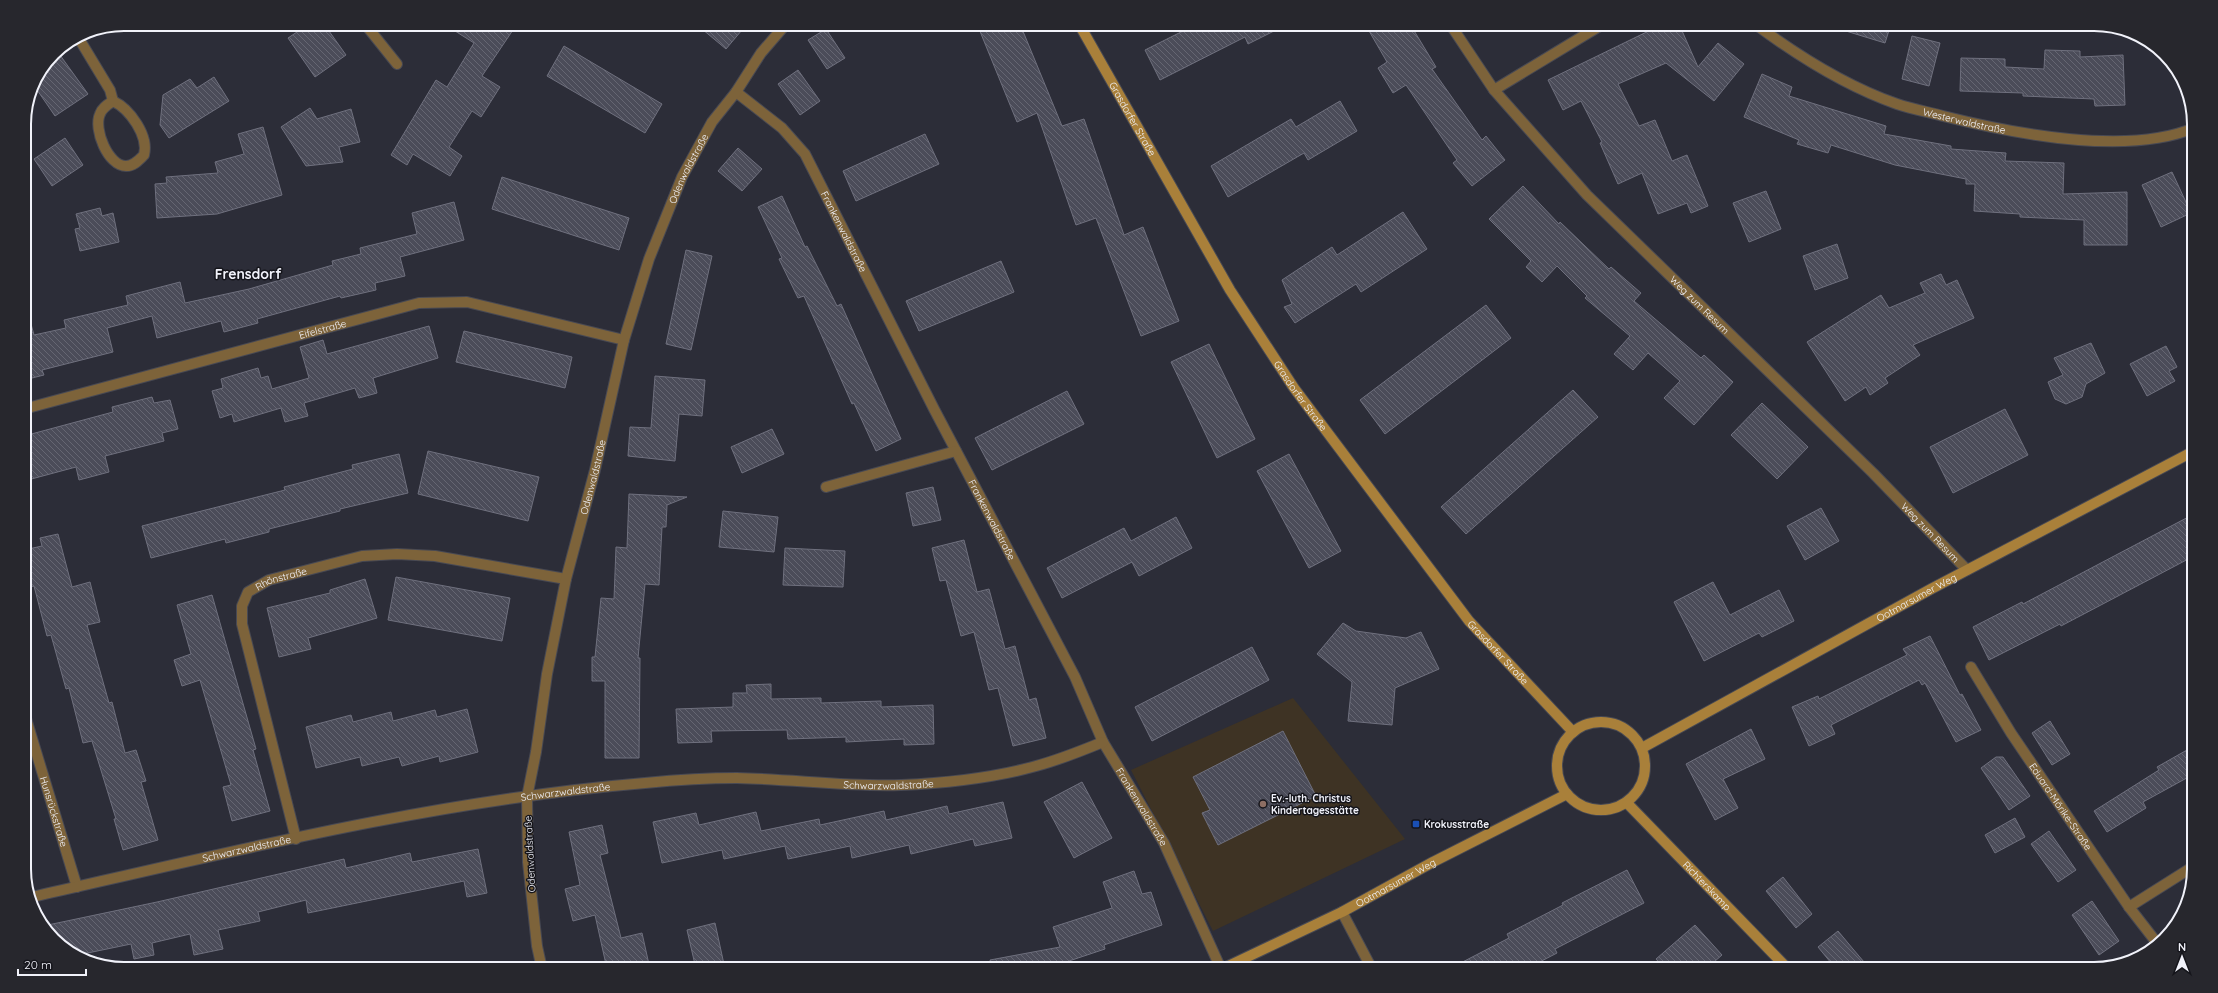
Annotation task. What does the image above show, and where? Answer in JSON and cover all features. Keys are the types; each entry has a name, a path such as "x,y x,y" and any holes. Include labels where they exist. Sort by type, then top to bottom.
{"street":[{"path":"371,31 397,64"},
{"name":"Odenwaldstraße","path":"541,962 528,862 527,797 536,752 547,674 566,579 594,470 624,340 649,259 682,177 712,122 736,92 761,53 780,31"},
{"name":"Grasdorfer Straße","path":"1083,31 1230,290 1294,388 1469,621 1574,732"},
{"name":"Weg zum Resum","path":"1455,31 1494,90 1587,195 1873,473 1967,570"},
{"path":"1494,90 1591,31"},
{"name":"Westerwaldstraße","path":"1765,31 1812,63 1849,83 1897,104 1994,129 2037,136 2089,140 2130,140 2161,137 2187,130"},
{"path":"81,42 110,90 112,101"},
{"name":"Frankenwaldstraße","path":"736,92 782,128 805,154 956,451 1075,677 1103,742 1164,843 1219,962"},
{"path":"112,101 117,103 130,117 140,131 145,144 144,155 133,165 120,165 113,159 98,133 97,127 100,112 112,101"},
{"name":"Eifelstraße","path":"31,407 419,303 467,302 624,340"},
{"path":"826,487 956,451"},
{"name":"Ootmarsumer Weg","path":"1642,748 1967,570 2187,455"},
{"name":"Rhönstraße","path":"296,839 242,624 242,606 248,592 268,580 283,576 362,556 397,554 435,556 566,579"},
{"name":"Eduard-Mörike-Straße","path":"1971,667 2011,733 2129,907 2154,940"},
{"path":"1604,722 1614,724 1633,735 1642,748 1645,760 1645,772 1642,784 1627,803 1614,808 1601,810 1588,808 1576,803 1567,794 1560,782 1557,768 1559,755 1564,742 1574,732 1588,724 1604,722"},
{"name":"Hunsrückstraße","path":"31,735 77,887"},
{"name":"Schwarzwaldstraße","path":"35,896 417,814 527,797 645,783 737,778 900,785 949,781 989,776 1036,766 1103,742"},
{"name":"Ootmarsumer Weg","path":"1237,962 1342,912 1433,862 1567,794"},
{"name":"Richterskamp","path":"1627,803 1781,962"},
{"path":"2129,907 2187,870"},
{"path":"1342,912 1368,962"}],"shaded area":[{"name":"Ev.-luth. Christus Kindertagesstätte","path":"1293,698 1405,839 1213,931 1131,770"}],"building":[{"path":"298,31 329,31 346,55 315,77 288,38"},
{"path":"455,31 512,31 482,76 500,87 481,117 472,111 449,147 462,156 450,176 413,154 407,165 391,155 436,80 447,87 474,43"},
{"path":"704,31 741,31 726,49"},
{"path":"823,31 827,31 845,58 827,69 808,40"},
{"path":"980,31 1023,31 1062,126 1084,119 1124,235 1143,227 1179,321 1141,336 1096,218 1076,225 1037,113 1017,122"},
{"path":"1183,31 1274,31 1248,44 1245,37 1160,80 1145,50"},
{"path":"1369,31 1414,31 1436,67 1432,69 1482,140 1486,136 1505,160 1472,186 1453,163 1457,160 1406,85 1393,93 1378,68 1387,62"},
{"path":"1649,31 1682,31 1698,67 1718,43 1744,64 1714,101 1666,63 1618,84 1639,126 1655,120 1672,161 1687,155 1708,206 1691,213 1687,203 1658,214 1642,173 1618,184 1600,143 1602,142 1581,101 1563,110 1548,80"},
{"path":"1846,31 1889,31 1885,43"},
{"path":"1912,36 1940,43 1929,86 1902,79"},
{"path":"564,46 662,104 645,133 547,76"},
{"path":"2045,50 2080,51 2080,57 2123,55 2125,105 2095,106 2094,99 2023,96 2023,93 1960,91 1961,58 2005,59 2005,67 2044,69"},
{"path":"61,56 88,94 55,116 37,90 50,67"},
{"path":"798,70 820,101 800,115 778,84"},
{"path":"1762,74 1792,87 1789,96 1886,126 1884,134 1951,146 1951,149 2006,153 2005,161 2064,163 2063,194 2127,192 2127,245 2084,245 2084,220 2020,217 2020,214 1974,211 1975,184 1966,184 1966,179 1895,165 1831,145 1828,153 1797,144 1799,140 1744,117"},
{"path":"214,77 229,101 169,138 160,125 163,95 190,79 197,88"},
{"path":"1340,101 1357,131 1308,160 1304,153 1228,197 1211,166 1291,119 1296,127"},
{"path":"310,108 317,119 351,109 360,142 339,147 343,162 306,166 281,127"},
{"path":"263,127 282,195 217,214 157,218 155,184 167,183 166,177 218,173 215,162 244,154 238,134"},
{"path":"925,134 939,164 856,201 843,171"},
{"path":"65,138 83,165 52,186 34,159"},
{"path":"738,148 762,169 742,191 718,171"},
{"path":"2172,172 2187,204 2187,215 2161,227 2142,185"},
{"path":"502,177 629,218 619,250 492,209"},
{"path":"1523,186 1559,224 1560,222 1609,269 1611,267 1641,293 1634,301 1701,358 1704,355 1733,382 1694,425 1664,398 1680,381 1648,353 1633,370 1614,354 1630,336 1585,298 1587,296 1557,266 1542,282 1526,267 1531,261 1489,219"},
{"path":"1766,191 1781,229 1749,242 1733,203"},
{"path":"782,196 805,247 807,246 837,306 841,304 901,439 876,451 854,403 852,404 804,296 798,298 779,259 782,258 758,207"},
{"path":"454,202 464,240 400,257 405,276 375,283 376,290 341,298 340,296 257,319 258,323 224,332 221,321 157,338 152,316 107,328 113,352 42,370 44,375 31,378 31,324 34,335 66,328 64,320 128,305 126,296 180,282 185,303 249,289 333,265 332,261 361,254 360,248 417,234 412,213"},
{"path":"100,208 102,216 113,213 119,242 80,251 75,229 80,228 76,214"},
{"path":"1403,212 1427,249 1361,292 1356,284 1295,323 1284,307 1292,304 1282,280 1332,247 1337,255"},
{"path":"1837,244 1848,278 1815,290 1803,256"},
{"path":"686,250 712,256 691,350 666,344"},
{"path":"1001,261 1014,292 919,331 906,301"},
{"path":"1941,274 1946,285 1957,280 1974,318 1913,345 1920,355 1885,378 1888,383 1870,395 1866,387 1845,401 1807,342 1881,295 1889,308 1925,293 1920,283"},
{"path":"1486,305 1511,338 1385,434 1360,400"},
{"path":"429,326 438,358 373,378 377,393 359,398 355,388 304,403 308,416 285,422 281,408 234,422 232,414 220,418 212,391 223,388 221,379 258,368 261,378 268,376 272,389 309,378 300,347 323,340 327,354"},
{"path":"464,331 572,357 565,388 456,362"},
{"path":"2091,343 2105,373 2086,384 2082,397 2066,404 2055,399 2048,382 2063,375 2054,358"},
{"path":"1209,344 1255,439 1217,458 1171,362"},
{"path":"2166,346 2177,367 2169,371 2175,381 2147,396 2130,364"},
{"path":"655,376 705,380 702,416 679,414 675,461 628,456 630,427 651,428"},
{"path":"1573,390 1598,417 1466,534 1441,507"},
{"path":"1067,391 1084,424 992,470 975,438"},
{"path":"152,397 154,403 170,400 178,429 162,433 164,441 105,456 109,472 79,480 76,467 31,479 31,434 113,412 112,407"},
{"path":"1762,403 1808,447 1777,479 1731,435"},
{"path":"2005,409 2028,455 1953,493 1930,447"},
{"path":"772,429 784,454 742,473 731,447"},
{"path":"428,451 539,477 528,521 418,494"},
{"path":"399,454 408,493 340,509 340,511 269,529 269,532 226,543 225,539 151,558 142,526 285,490 284,487 353,469 352,465"},
{"path":"1289,454 1341,551 1309,568 1257,471"},
{"path":"933,487 941,520 913,526 906,493"},
{"path":"629,494 687,497 667,505 666,527 662,527 659,585 645,584 638,658 640,658 639,758 605,758 605,681 592,681 592,657 595,657 601,598 614,599 616,547 627,548"},
{"path":"1821,508 1839,541 1805,560 1787,526"},
{"path":"723,511 778,517 774,552 719,547"},
{"path":"1176,517 1192,548 1139,576 1132,562 1062,598 1047,568 1124,528 1131,541"},
{"path":"2187,518 2187,560 2061,626 2060,624 1989,660 1973,627 2022,602 2023,604"},
{"path":"58,534 72,587 90,582 100,622 87,625 109,703 112,702 125,753 136,750 146,781 141,782 158,840 123,850 114,819 116,819 92,741 83,743 69,688 66,689 51,635 47,636 34,586 31,587 31,548 42,546 40,538"},
{"path":"964,540 977,592 989,589 1005,649 1015,646 1029,700 1036,698 1046,738 1013,746 998,688 989,690 974,632 961,636 946,580 940,581 932,548"},
{"path":"785,548 845,551 843,587 783,585"},
{"path":"396,577 510,598 502,641 388,620"},
{"path":"365,579 377,618 308,638 311,649 279,657 267,608 330,593 330,590"},
{"path":"1713,582 1730,615 1779,590 1794,621 1762,637 1759,633 1704,661 1674,602"},
{"path":"212,595 256,749 253,750 270,811 232,821 223,787 231,785 200,680 182,686 174,660 191,654 177,605"},
{"path":"1343,623 1356,631 1406,638 1421,632 1439,669 1395,688 1392,725 1348,721 1352,682 1317,654"},
{"path":"1930,636 1960,695 1962,694 1981,730 1956,742 1925,683 1922,685 1919,680 1831,725 1835,734 1809,746 1792,707 1818,696 1819,699 1907,655 1903,649"},
{"path":"1252,647 1269,680 1152,741 1135,707"},
{"path":"771,684 771,699 821,698 821,703 881,701 881,707 933,705 934,744 904,745 904,739 846,742 846,737 788,739 787,730 711,731 712,742 678,743 676,709 733,707 733,693 747,693 746,685"},
{"path":"467,709 478,752 440,762 439,756 402,766 399,757 362,766 360,757 316,768 306,727 351,715 353,722 391,712 393,721 435,710 437,717"},
{"path":"2050,721 2070,754 2052,765 2032,733"},
{"path":"1751,729 1765,759 1723,779 1738,808 1715,820 1686,764"},
{"path":"1283,731 1316,796 1218,845 1202,813 1210,810 1193,777"},
{"path":"2187,750 2187,778 2143,802 2146,808 2107,832 2094,811 2159,770 2157,767"},
{"path":"1996,757 2003,757 2030,796 2009,810 1981,768"},
{"path":"1082,782 1112,838 1074,858 1044,802"},
{"path":"1003,802 1012,838 975,846 973,839 911,854 909,845 852,858 850,846 788,859 785,846 724,859 722,850 662,863 653,822 696,813 699,825 756,812 761,831 819,819 820,825 884,811 886,820 947,806 949,814"},
{"path":"2015,818 2025,837 1995,853 1985,835"},
{"path":"602,825 608,853 600,855 621,938 642,933 648,962 605,962 595,915 573,921 565,889 580,885 569,832"},
{"path":"2049,831 2076,870 2058,882 2031,844"},
{"path":"478,849 487,893 467,897 464,881 308,913 306,900 258,912 260,921 218,930 223,949 194,955 190,934 152,943 154,955 134,959 131,944 85,954 67,943 49,925 157,902 344,859 346,868 410,853 412,862"},
{"path":"1627,870 1644,903 1555,949 1557,953 1540,962 1463,962 1509,938 1507,934 1563,905 1562,903"},
{"path":"1134,871 1142,894 1151,892 1162,925 1104,945 1105,949 1066,962 990,962 990,960 1060,947 1053,927 1112,908 1103,882"},
{"path":"1783,877 1812,914 1796,928 1766,891"},
{"path":"2092,901 2119,941 2099,955 2072,915"},
{"path":"715,923 723,962 694,962 687,930"},
{"path":"1695,925 1722,955 1714,962 1659,962 1656,959"},
{"path":"1838,931 1864,962 1830,962 1818,947"}],"place":[{"name":"Ev.-luth. Christus Kindertagesstätte","path":"1263,804"},
{"name":"Krokusstraße","path":"1416,824"}],"district":[{"name":"Frensdorf","path":"248,274"}]}
